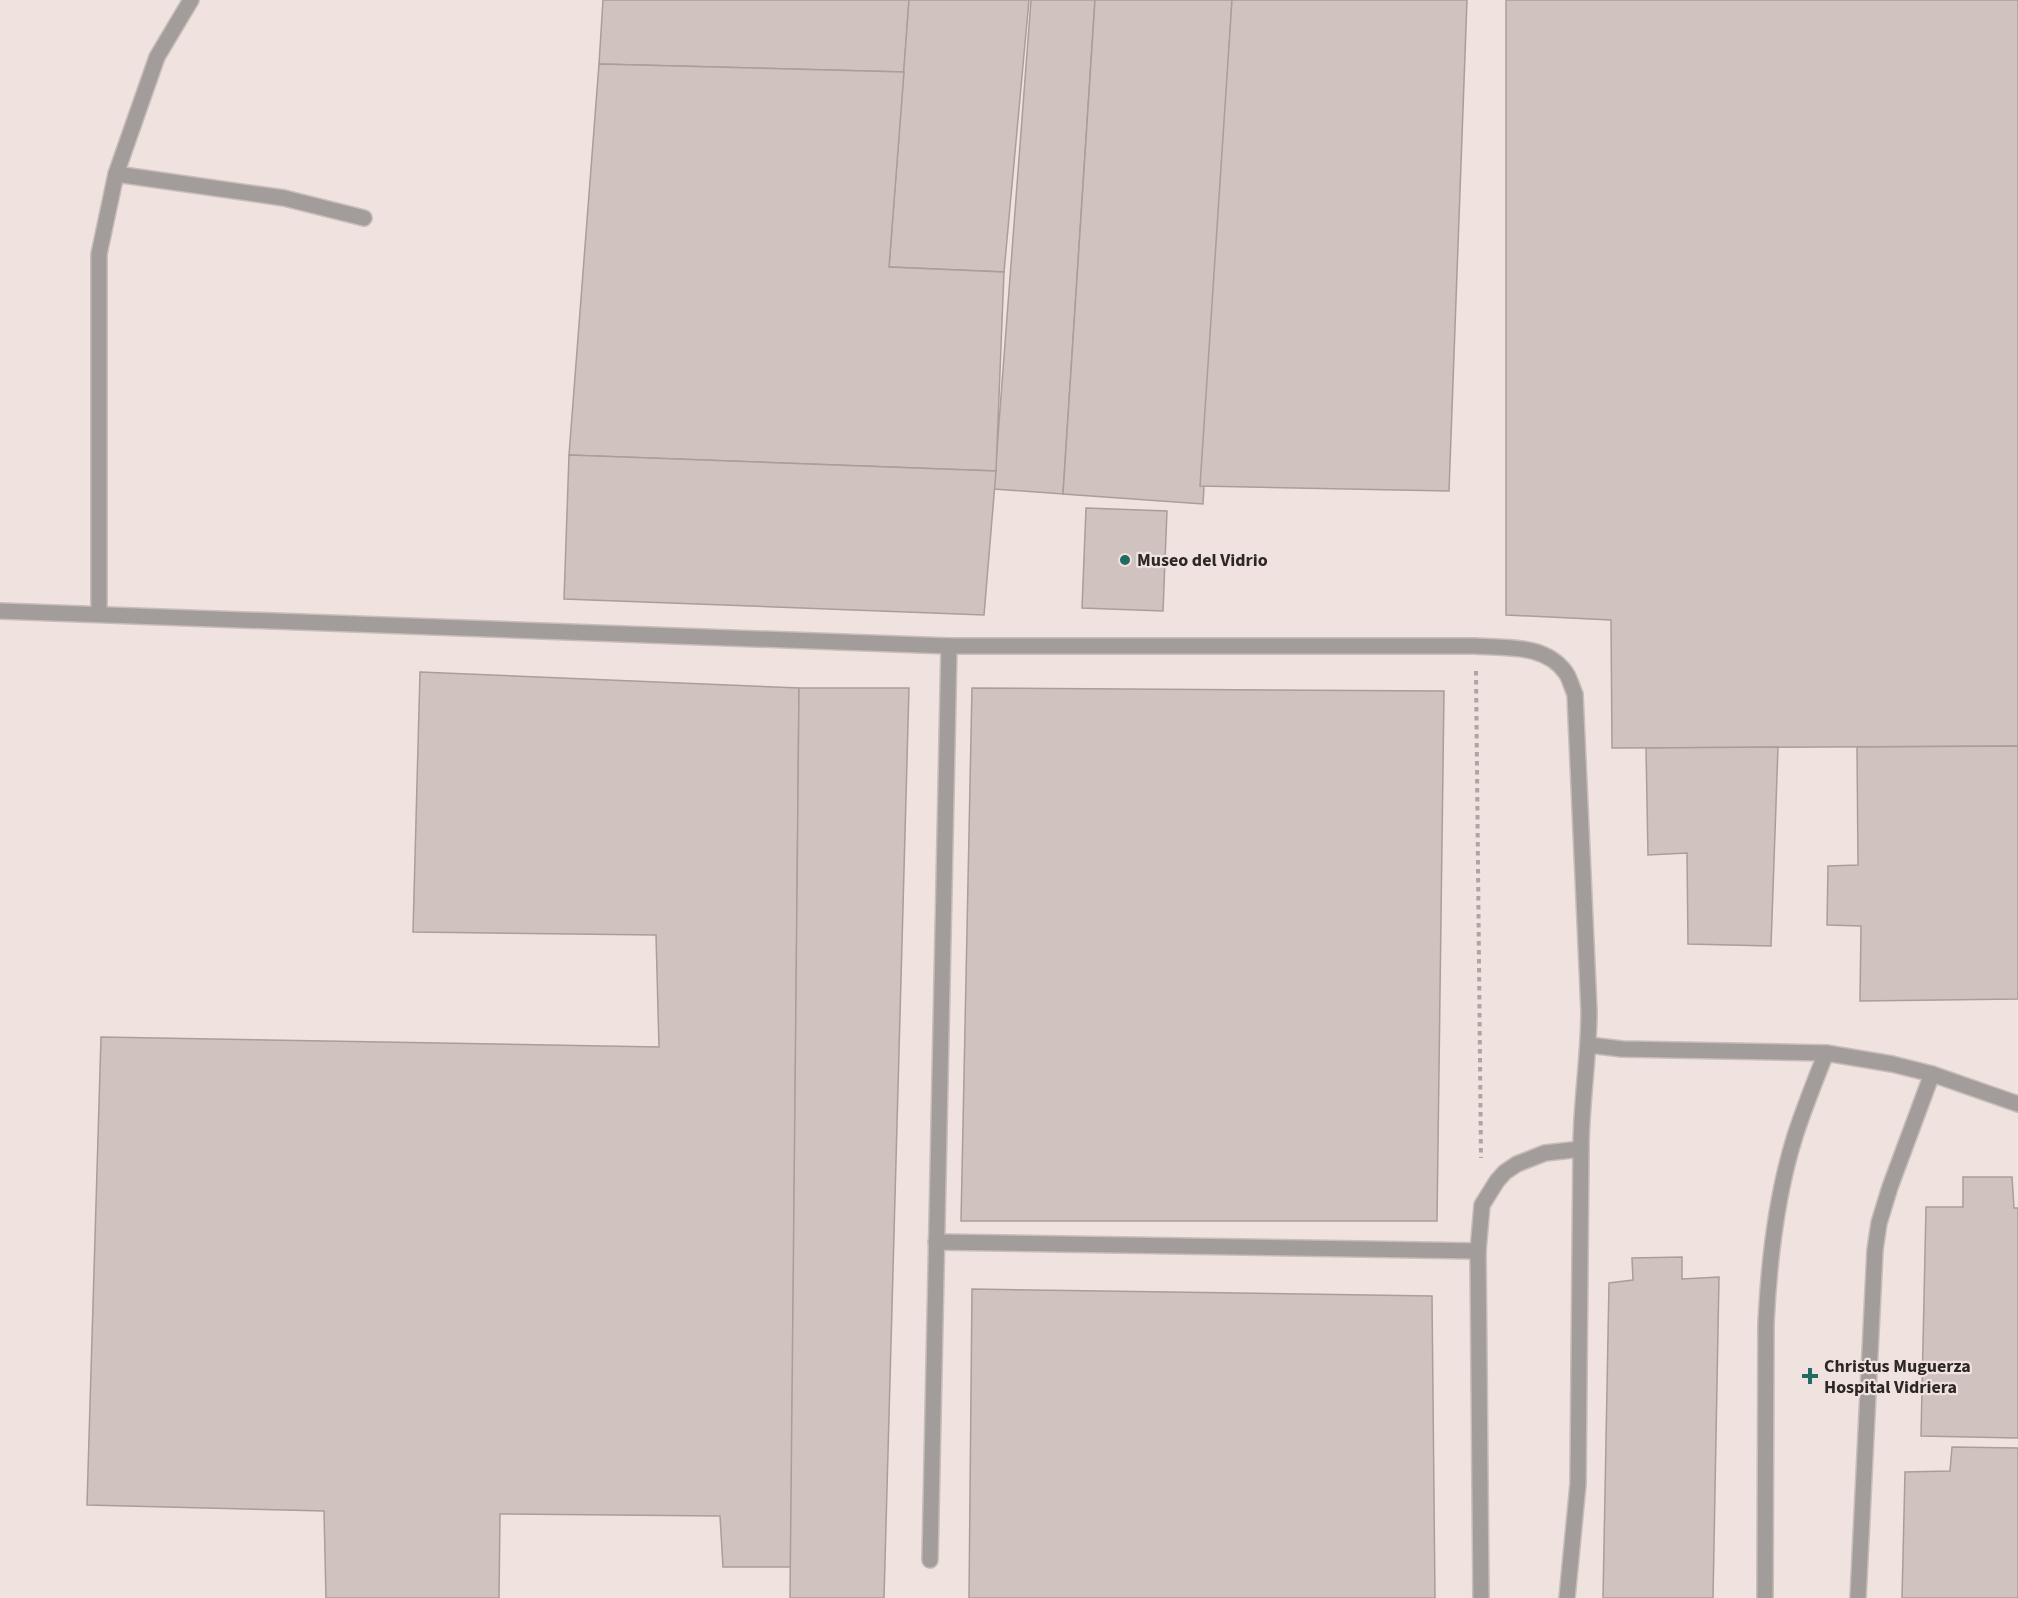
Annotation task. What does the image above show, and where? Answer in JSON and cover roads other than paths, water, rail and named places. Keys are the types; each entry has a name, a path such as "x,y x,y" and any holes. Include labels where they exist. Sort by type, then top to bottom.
{"lane":[{"path":"99,613 99,254 116,174 157,57 191,0"},
{"path":"116,174 284,198 364,218"},
{"path":"0,611 950,646 1475,646 1544,653 1567,674 1575,694 1589,1045 1581,1123 1578,1484 1567,1598"},
{"path":"930,1560 950,646"},
{"path":"1589,1045 1622,1049 1826,1053 1892,1064 1932,1074 2018,1104"},
{"path":"1765,1598 1768,1281 1784,1180 1795,1136 1826,1053"},
{"path":"1858,1598 1875,1250 1879,1223 1890,1187 1932,1074"},
{"path":"1480,1598 1478,1251 1482,1205 1497,1181 1517,1164 1545,1153 1581,1149"},
{"path":"936,1242 1478,1251"}],"place":[{"name":"Museo del Vidrio","path":"1125,560"},
{"name":"Christus Muguerza Hospital Vidriera","path":"1810,1376"}]}
